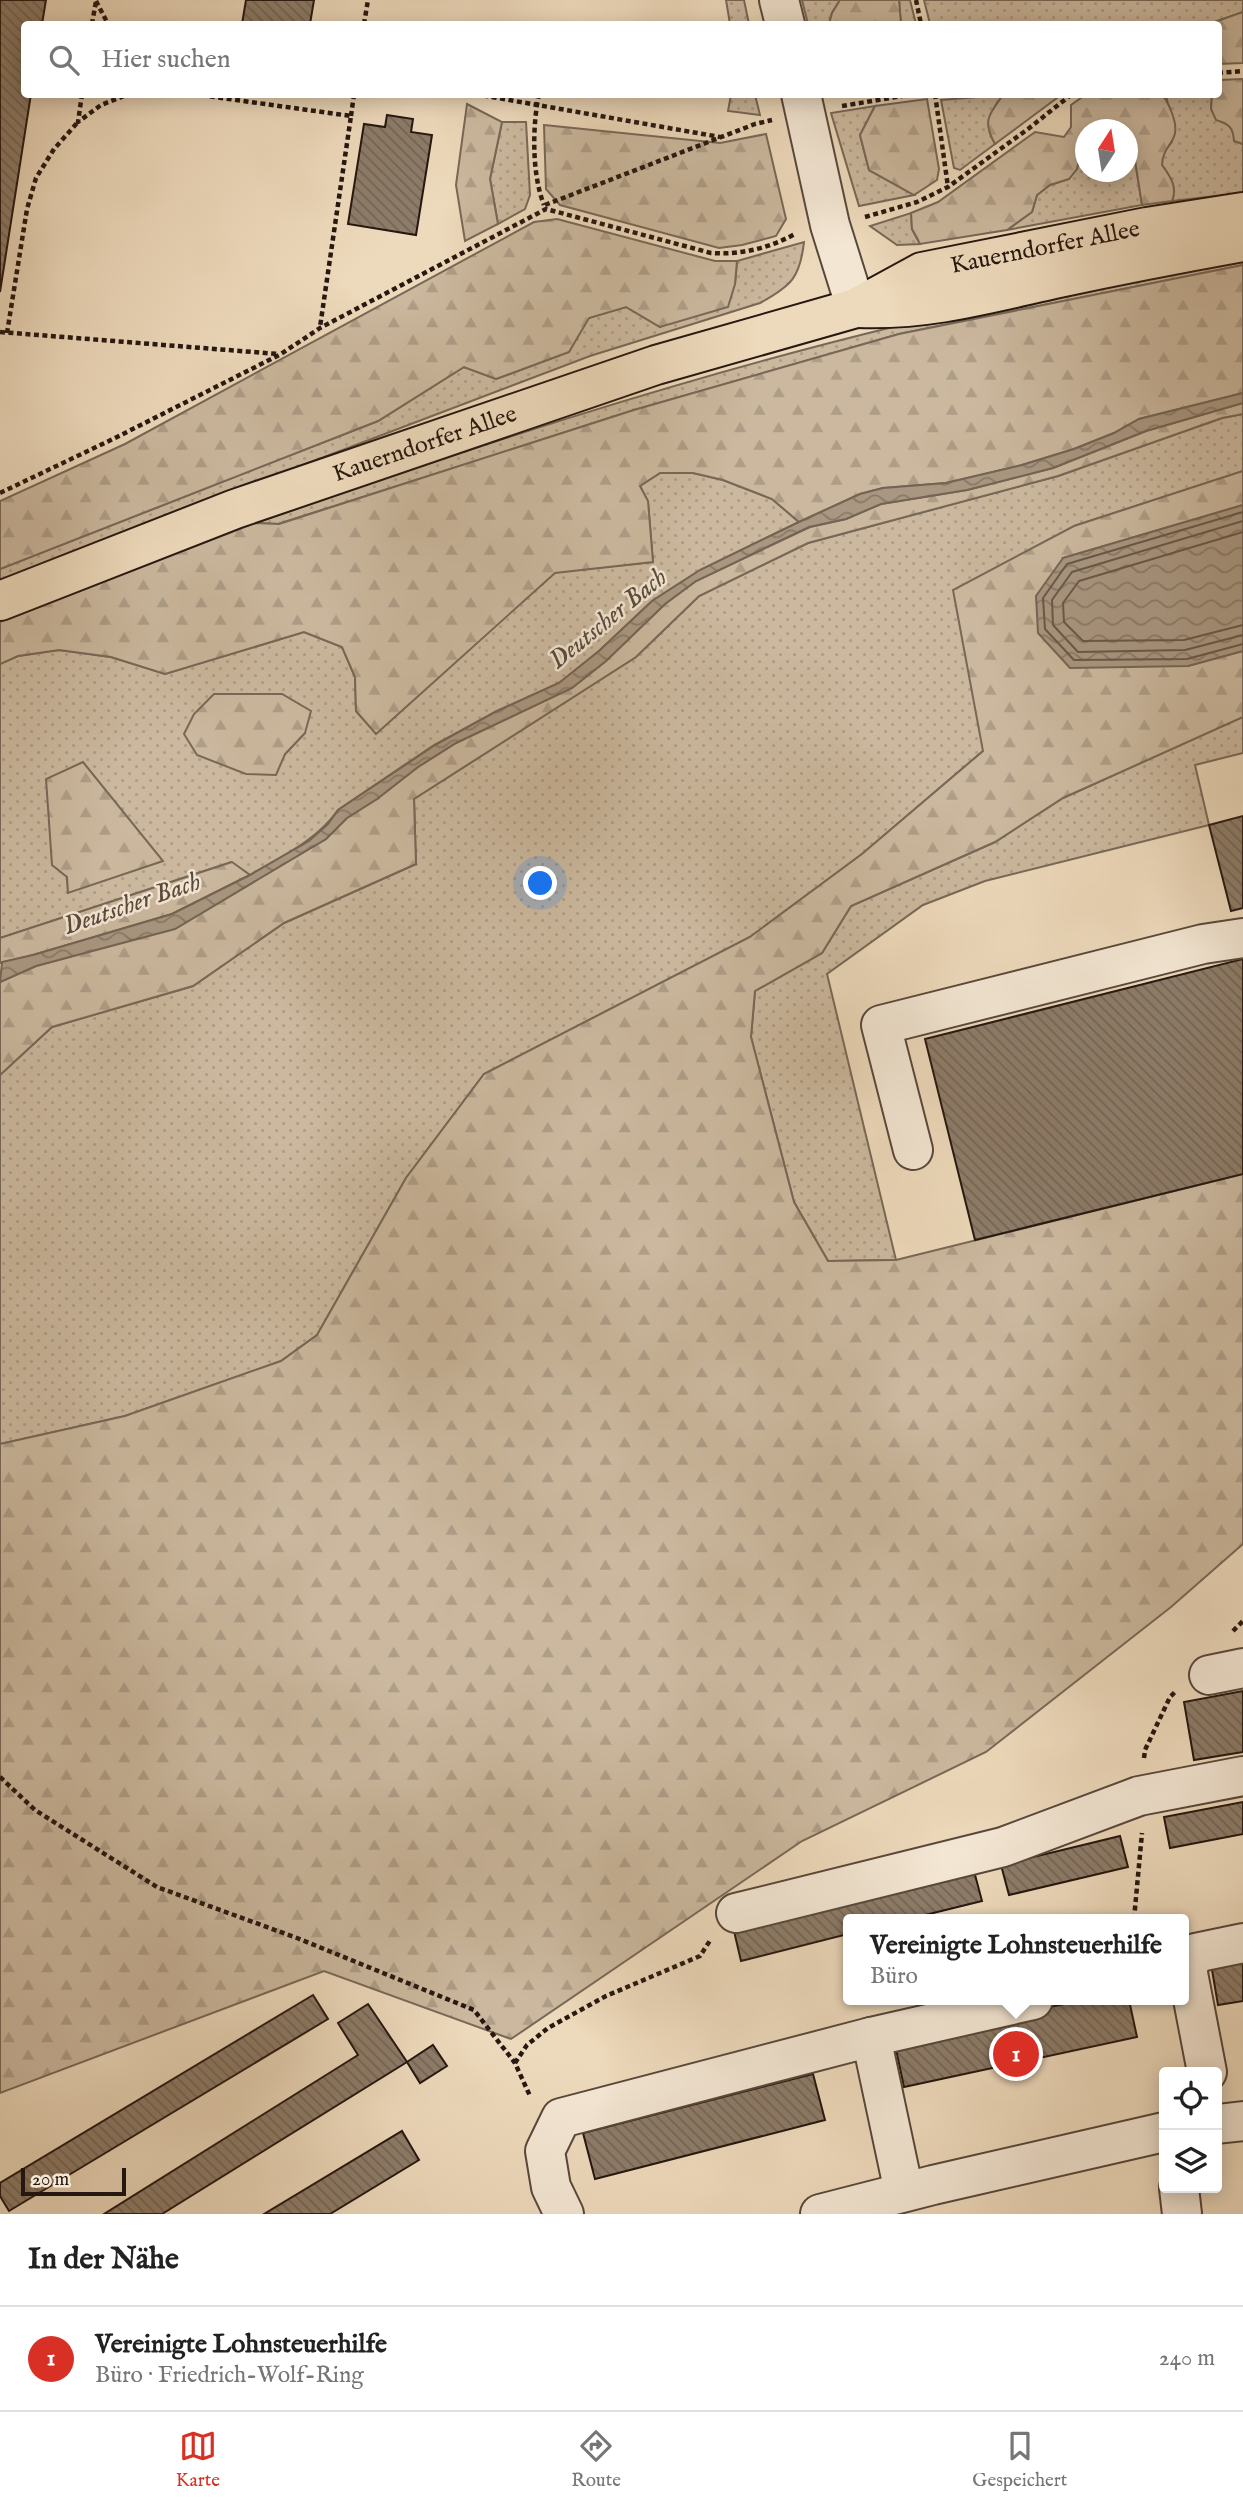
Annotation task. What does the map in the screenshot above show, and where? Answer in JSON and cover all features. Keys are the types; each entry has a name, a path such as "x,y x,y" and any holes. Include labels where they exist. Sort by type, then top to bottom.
{"main road":[{"name":"Kauerndorfer Allee","path":"0,601 235,509 656,365 856,308 922,272 1134,229 1243,212"},
{"name":"Kauerndorfer Allee","path":"856,308 934,306 1108,267 1243,242"}],"street":[{"path":"779,0 784,21"},
{"path":"803,103 830,225 856,308"},
{"path":"913,1150 881,1025 1203,943 1243,938"},
{"path":"736,1913 1003,1847 1139,1796 1243,1776"},
{"path":"1189,1964 1195,1953 1243,1943"},
{"path":"1189,1978 1206,2067"},
{"path":"564,2214 551,2187 545,2151 561,2118 872,2037 1011,2005"},
{"path":"872,2037 924,2197"},
{"path":"1222,2123 1243,2121"},
{"path":"820,2214 924,2197 1159,2133"},
{"path":"1180,2193 1182,2214"}],"path":[{"path":"92,21 96,0"},
{"path":"96,0 106,21"},
{"path":"364,21 368,0"},
{"path":"916,0 920,21"},
{"path":"1222,72 1243,71"},
{"path":"78,122 81,98"},
{"path":"8,333 27,209 36,178 54,149 78,122 101,105 119,98"},
{"path":"222,98 351,116"},
{"path":"320,327 353,98"},
{"path":"498,98 721,137"},
{"path":"538,98 534,114 537,187 545,207"},
{"path":"0,493 281,354 320,327 545,207 803,103 865,98"},
{"path":"936,98 948,187"},
{"path":"545,207 711,253 729,254 779,243 796,234 918,202 948,187 1067,98"},
{"path":"0,332 281,354"},
{"path":"0,1777 36,1810 157,1887 297,1938 474,2010 515,2063 534,2106 561,2118"},
{"path":"515,2063 527,2045 548,2028 606,1996 700,1956 720,1927 736,1913"}],"green space":[{"path":"726,0 744,0 748,21 730,21"},
{"path":"802,0 840,0 830,21 807,21"},
{"path":"840,0 899,0 901,21 830,21"},
{"path":"899,0 910,0 915,21 901,21"},
{"path":"924,0 1243,0 1243,12 1218,21 929,21"},
{"path":"1243,12 1243,63 1222,64 1222,21 1218,21"},
{"path":"1243,79 1243,144 1234,141 1230,127 1216,120 1211,109 1212,98 1222,98 1222,80"},
{"path":"730,98 756,98 760,115 728,111"},
{"path":"1001,98 988,123 995,144 960,170 954,168 941,100"},
{"path":"1001,98 1057,98 995,144 988,123"},
{"path":"1081,98 1165,98 1175,125 1174,137 1165,151 1162,165 1174,186 1172,201 1142,205 1138,179 1138,119 1075,119 1075,172 1069,179 1050,185 1037,195 1032,212 1007,230 920,244 912,229 911,213 938,202 1035,132 1064,137 1071,127 1071,105"},
{"path":"1212,98 1211,109 1234,130 1234,141 1243,144 1243,193 1172,201 1173,186 1162,165 1162,154 1172,142 1167,99"},
{"path":"927,99 939,169 937,180 914,195 869,170 860,135 875,106"},
{"path":"467,104 502,122 490,179 498,224 465,241 456,185"},
{"path":"875,106 860,135 869,170 914,195 859,206 831,113"},
{"path":"502,122 526,122 530,195 525,209 498,224 490,179"},
{"path":"544,125 720,143 766,134 786,219 776,236 719,248 560,205 546,189"},
{"path":"1075,163 1075,182 1138,182 1138,179 1142,205 1007,230 1032,212 1037,195 1050,185 1069,179"},
{"path":"911,213 912,229 920,244 897,245 870,226"},
{"path":"557,219 715,261 737,261 735,284 728,307 660,327 626,307 589,318 569,352 496,379 464,367 378,421 0,569 0,501 125,444 534,222"},
{"path":"804,242 800,264 792,280 760,303 590,356 0,580 0,569 378,421 464,367 496,379 569,352 588,318 626,307 660,327 735,284 737,261"},
{"path":"1243,249 1243,265 899,334 634,410 278,524 255,523 493,442 734,369 940,315"},
{"path":"1243,265 1243,393 1139,419 1114,433 1074,449 1022,465 946,483 883,488 860,494 799,522 772,499 723,480 693,473 660,473 640,486 648,501 653,562 555,573 376,734 356,711 355,677 342,647 304,632 165,674 111,657 59,650 18,656 0,664 0,622 255,523 279,524 634,410 899,334"},
{"path":"1243,403 1243,414 1222,418 1058,476 808,543 699,596 636,657 414,799 416,864 284,923 193,986 52,1027 0,1075 0,982 36,966 175,928 326,839 347,818 456,743 572,688 606,661 665,604 696,581 810,527 846,519 881,504 967,490 1053,468 1146,431"},
{"path":"1243,414 1243,471 1074,526 983,751 862,854 750,937 484,1074 406,1178 317,1335 281,1361 125,1416 0,1444 0,1075 52,1027 193,986 284,923 416,864 414,799 636,657 699,596 808,543 1058,476 1222,418"},
{"path":"1243,471 1243,505 1063,558 1188,666 1243,651 1243,717 1063,798 995,842 851,906 822,953 755,991 751,1037 794,1202 828,1261 896,1260 1243,1174 1243,1544 1171,1607 986,1752 802,1841 511,2039 324,1971 0,2093 0,1444 125,1416 281,1361 317,1335 406,1178 484,1074 750,937 862,854 983,751 953,590 1074,526"},
{"path":"660,473 693,473 723,480 772,499 799,522 700,570 652,601 599,651 559,683 497,711 434,745 338,810 309,839 250,875 231,862 0,938 0,664 18,656 59,650 111,657 165,674 304,632 342,647 355,677 356,711 376,733 555,572 653,562 648,502 640,486","holes":["282,694 305,733 285,754 255,695","162,861 68,892 67,877"]},
{"path":"214,694 282,694 311,711 305,733 285,754 276,775 246,774 197,755 184,734 194,714"},
{"path":"1243,717 1243,753 1195,765 1209,825 985,881 923,905 827,974 896,1260 828,1261 794,1202 751,1037 755,991 822,953 851,906 995,842 1063,798"},
{"path":"83,762 163,861 68,893 67,877 52,865 46,779"},
{"path":"232,862 250,875 172,914 0,963 0,938"}],"water":[{"path":"1243,393 1243,403 1146,431 1053,468 967,490 881,504 846,519 809,527 696,581 665,604 606,661 572,688 456,743 347,818 326,839 175,929 36,966 0,982 2,962 172,914 250,875 309,841 328,824 338,810 435,745 497,711 559,683 599,651 652,601 700,570 799,522 860,494 883,488 946,483 1022,465 1074,449 1114,433 1139,419"},
{"path":"1243,505 1243,651 1188,666 1070,668 1038,633 1036,596 1063,558"}],"building":[{"path":"0,0 46,0 42,21 21,21 21,98 30,98 0,292"},
{"path":"246,0 314,0 310,21 242,21"},
{"path":"387,115 413,119 411,132 432,135 416,235 348,224 364,124 385,127"},
{"path":"1243,816 1243,908 1231,911 1209,825"},
{"path":"1243,959 1243,1174 975,1240 925,1039"},
{"path":"1243,1691 1243,1752 1194,1760 1184,1702"},
{"path":"1243,1802 1243,1834 1170,1848 1164,1817"},
{"path":"1120,1836 1128,1867 1009,1895 1001,1865"},
{"path":"974,1871 982,1901 929,1914 843,1914 843,1935 741,1961 734,1931"},
{"path":"1243,1952 1243,2001 1218,2005 1210,1958"},
{"path":"313,1995 328,2019 9,2211 0,2196 0,2183"},
{"path":"368,2004 407,2062 162,2214 104,2214 358,2055 338,2023"},
{"path":"1059,2005 1130,2005 1137,2037 904,2087 894,2040"},
{"path":"433,2045 447,2066 420,2083 407,2062"},
{"path":"813,2074 825,2120 595,2179 583,2133"},
{"path":"402,2131 419,2160 330,2214 264,2214"}],"place":[{"name":"Vereinigte Lohnsteuerhilfe","path":"1016,2054"}],"water label":[{"name":"Deutscher Bach","path":"608,619"},
{"name":"Deutscher Bach","path":"132,904"}]}
